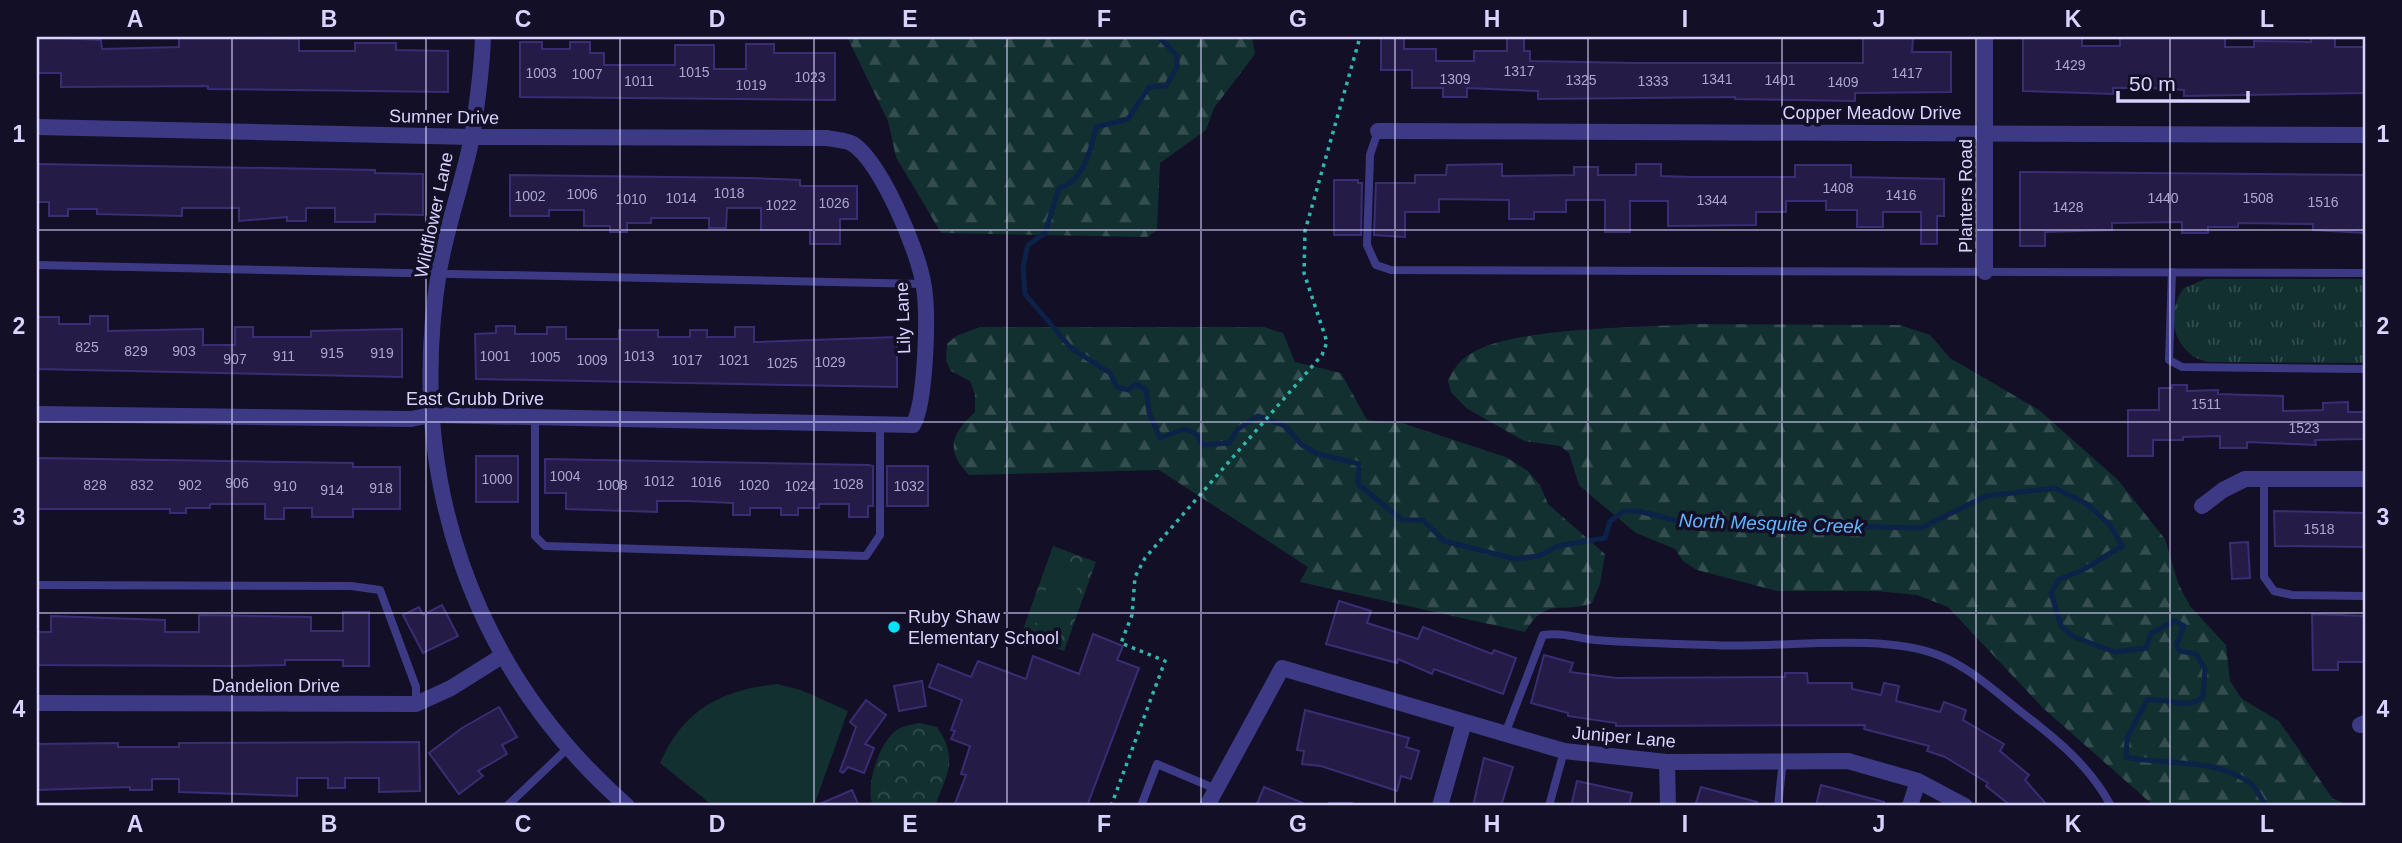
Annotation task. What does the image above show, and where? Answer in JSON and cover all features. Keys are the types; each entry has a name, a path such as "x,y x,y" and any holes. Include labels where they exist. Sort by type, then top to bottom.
{"street":[{"name":"Wildflower Lane","path":"483,37 472,137 439,274 431,415 452,533 474,600 502,656 534,706 568,748 627,806"},
{"name":"Planters Road","path":"1985,37 1985,272"},
{"name":"Sumner Drive","path":"37,127 472,137 827,138 851,142"},
{"name":"Copper Meadow Drive","path":"1378,131 2365,135"},
{"name":"Lily Lane","path":"851,142 875,167 914,249 924,284 923,388 920,412 913,425"},
{"name":"East Grubb Drive","path":"37,414 411,419 431,415 913,425"},
{"path":"2202,506 2223,490 2245,480 2365,479"},
{"name":"Dandelion Drive","path":"37,704 416,704 451,688 502,656"},
{"name":"Juniper Lane","path":"1216,789 1282,668 1564,751 1667,762 1848,761 1919,781 1965,806"},
{"path":"1440,806 1464,722"},
{"path":"1667,762 1668,806"},
{"path":"1910,806 1919,781"},
{"path":"1207,806 1216,789"}],"lane":[{"path":"1378,131 1370,155 1367,245 1376,265 1391,270 2365,273"},
{"path":"37,265 924,284"},
{"path":"2172,272 2169,360 2182,367 2365,369"},
{"path":"535,418 535,536 545,546 866,555 880,535 880,425"},
{"path":"2264,478 2264,577 2274,591 2292,595 2365,596"},
{"path":"37,585 351,586 380,590 416,687 416,704"},
{"path":"1505,734 1543,635 1558,633 1593,640 1717,646 1867,645 1911,648 1940,655 1977,679 2049,734 2097,779 2111,806"},
{"path":"508,806 568,748"},
{"path":"1549,806 1564,751"},
{"path":"1778,806 1783,760"},
{"path":"1141,806 1157,764 1216,789"},
{"path":"1330,806 1351,806"}],"path":[{"path":"1111,806 1165,661 1121,643 1132,615 1135,577 1144,558 1316,362 1326,342 1306,286 1305,231 1360,37"}],"green space":[{"path":"847,37 1252,37 1255,54 1214,108 1206,130 1160,163 1157,230 1147,237 941,233 896,157 888,121"},
{"path":"2205,279 2365,279 2365,363 2208,362 2197,358 2180,343 2176,333 2174,310 2184,288"},
{"path":"1692,324 1900,325 1930,335 1950,358 2039,410 2118,480 2165,539 2178,583 2190,606 2226,645 2230,681 2242,699 2279,721 2333,799 2353,806 2154,806 2043,708 1948,607 1917,595 1876,591 1777,591 1697,570 1683,561 1675,549 1636,533 1579,485 1569,453 1560,446 1524,441 1466,408 1451,392 1448,381 1457,365 1467,356 1491,344 1516,338 1578,330"},
{"path":"980,327 1264,327 1283,333 1295,362 1341,373 1367,420 1402,423 1506,457 1528,471 1540,485 1548,504 1605,554 1600,584 1592,603 1548,610 1533,621 1525,632 1300,582 1308,567 1159,470 969,475 956,458 954,442 961,427 975,412 975,394 970,381 951,371 946,361 947,344 956,336"},
{"path":"1053,546 1096,562 1064,651 1021,635"},
{"path":"1055,564 1082,574 1061,632 1034,622"},
{"path":"777,684 801,690 848,711 814,806 713,806 660,763 680,729 706,706 738,691"},
{"path":"919,723 937,727 948,748 947,775 935,806 873,806 872,778 882,748 896,731"}],"building":[{"path":"37,37 101,40 102,49 179,47 179,37 299,39 299,51 355,51 355,43 396,43 396,50 448,51 448,92 208,89 208,86 61,87 61,73 37,73"},
{"path":"1381,37 1404,37 1404,49 1436,49 1436,61 1474,61 1474,51 1507,51 1507,37 1524,37 1524,51 1530,51 1530,61 1633,63 1863,63 1863,37 1913,38 1912,52 1951,52 1951,92 1855,93 1855,101 1735,97 1538,99 1538,91 1467,88 1467,97 1443,97 1443,88 1412,88 1412,70 1381,70"},
{"path":"2023,37 2082,37 2082,46 2120,46 2120,37 2225,37 2225,47 2254,47 2254,41 2311,42 2311,38 2335,38 2335,47 2365,47 2365,93 2184,96 2184,90 2151,88 2113,88 2113,94 2023,91"},
{"path":"520,42 542,42 542,49 570,49 570,42 590,42 590,53 604,53 604,65 675,65 675,45 714,45 714,69 746,69 746,44 774,44 774,53 835,53 835,100 520,97"},
{"path":"37,164 375,170 375,173 423,174 423,215 375,214 375,222 335,222 335,208 306,208 306,221 287,221 287,217 239,221 239,208 182,208 182,216 97,214 97,209 68,209 68,216 49,216 49,202 37,202"},
{"path":"1502,164 1502,176 1574,175 1574,167 1598,167 1598,175 1636,175 1636,164 1661,164 1661,176 1692,177 1795,177 1795,165 1851,165 1851,177 1944,179 1944,216 1937,216 1937,244 1921,244 1921,212 1883,212 1883,227 1857,227 1857,210 1826,210 1826,201 1786,201 1786,212 1756,212 1756,225 1668,226 1668,201 1630,201 1630,232 1605,232 1605,200 1566,200 1566,212 1534,212 1534,219 1509,219 1509,200 1439,199 1439,212 1405,212 1405,237 1374,235 1376,183 1415,183 1415,175 1446,175 1447,165"},
{"path":"2020,172 2365,175 2365,233 2313,230 2313,224 2238,223 2238,227 2208,227 2208,233 2182,233 2182,222 2112,223 2112,230 2045,232 2045,246 2020,246"},
{"path":"510,175 750,178 800,180 800,186 857,186 857,219 840,219 840,244 810,244 810,230 761,230 761,208 727,208 726,228 709,228 709,218 651,218 651,223 627,223 627,232 610,232 610,226 584,226 584,210 549,210 549,216 510,216"},
{"path":"1334,180 1358,180 1358,183 1362,183 1361,235 1334,235"},
{"path":"90,316 108,316 108,331 203,329 203,345 235,345 235,327 253,327 253,337 311,337 311,331 402,329 402,377 37,369 37,317 59,317 59,324 90,324"},
{"path":"496,326 515,326 515,334 547,334 547,327 566,327 566,339 619,339 619,330 658,330 658,337 690,337 690,330 707,330 707,337 735,337 735,327 754,327 754,342 897,337 897,387 476,379 475,334 496,333"},
{"path":"2172,385 2187,385 2187,391 2218,390 2218,394 2283,396 2283,411 2323,410 2323,403 2348,402 2348,412 2365,412 2365,439 2315,440 2316,445 2247,442 2247,448 2220,448 2220,436 2183,437 2183,440 2153,440 2153,456 2128,456 2128,410 2159,410 2159,388 2172,388"},
{"path":"476,456 518,456 518,502 476,502"},
{"path":"37,458 353,463 353,467 400,467 400,509 353,509 353,517 312,517 312,508 284,508 284,519 265,519 265,504 210,504 210,508 186,508 186,513 170,513 170,509 37,509"},
{"path":"545,459 868,465 873,466 873,506 868,506 868,517 849,517 849,504 819,504 819,508 798,508 798,515 781,515 781,508 750,508 750,515 733,515 733,503 687,501 657,501 657,512 566,509 566,493 545,493"},
{"path":"887,466 928,466 928,506 887,506"},
{"path":"2274,511 2365,513 2365,547 2275,546"},
{"path":"2248,542 2250,578 2232,579 2230,543"},
{"path":"1339,601 1371,611 1367,623 1418,639 1423,627 1492,654 1494,650 1516,658 1503,694 1434,669 1432,674 1398,659 1397,663 1326,644"},
{"path":"442,605 458,636 423,653 403,615 419,607 423,615"},
{"path":"343,612 369,612 369,666 343,666 343,660 285,660 285,665 234,666 37,665 37,632 51,632 51,616 165,620 165,632 199,632 199,615 311,617 311,631 343,631"},
{"path":"2312,614 2365,616 2365,662 2338,662 2338,670 2313,670"},
{"path":"1093,634 1123,646 1117,660 1139,668 1087,806 954,806 966,775 961,774 970,746 951,739 955,731 951,730 962,700 929,687 938,664 971,677 978,661 1026,679 1033,656 1079,674"},
{"path":"1544,655 1573,663 1570,672 1616,678 1785,677 1785,673 1807,673 1808,683 1852,683 1852,689 1881,695 1884,683 1899,686 1896,701 1940,712 1944,702 1966,710 1963,720 2004,744 2000,751 2029,775 2025,780 2048,806 2011,806 1986,786 1988,783 1945,757 1927,751 1929,746 1864,729 1865,725 1616,726 1616,723 1568,716 1568,713 1531,703"},
{"path":"922,681 926,706 899,711 894,686"},
{"path":"866,700 886,715 865,744 874,748 864,773 848,767 843,773 840,771 856,727 850,722"},
{"path":"499,707 517,737 502,745 507,754 478,771 483,776 459,794 429,753 462,728"},
{"path":"1305,710 1409,738 1406,747 1419,751 1411,779 1401,776 1397,791 1321,766 1302,764 1304,751 1297,750"},
{"path":"419,742 420,791 379,792 379,778 345,778 345,788 328,788 328,778 297,778 297,796 179,792 179,779 152,779 152,790 130,790 130,787 37,790 37,744 118,743 118,747 179,747 179,743"},
{"path":"1484,758 1513,767 1501,806 1473,806"},
{"path":"1577,781 1632,793 1629,806 1571,806"},
{"path":"1821,785 1884,802 1883,806 1816,806"},
{"path":"1264,787 1310,806 1256,806"},
{"path":"1701,787 1757,802 1756,806 1695,806"},
{"path":"852,790 859,806 815,806"}],"waterway":[{"name":"North Mesquite Creek","path":"1159,37 1177,56 1177,67 1166,86 1149,87 1128,119 1096,127 1085,164 1075,179 1059,188 1045,233 1028,245 1023,267 1025,294 1071,348 1110,373 1117,387 1128,390 1136,384 1146,390 1149,412 1160,438 1184,429 1195,433 1203,445 1229,443 1238,429 1258,416 1285,426 1302,445 1318,454 1359,464 1358,484 1402,520 1423,520 1444,541 1515,559 1539,556 1558,546 1605,538 1610,521 1624,511 1638,511 1682,522 1921,528 1986,496 2055,488 2087,504 2110,525 2122,546 2081,571 2059,579 2051,593 2061,626 2074,637 2115,652 2146,648 2151,633 2175,621 2184,626 2176,646 2180,651 2196,654 2205,669 2203,697 2197,701 2183,703 2147,700 2127,738 2126,757 2221,769 2250,783 2266,806"}],"place":[{"name":"Ruby Shaw Elementary School","path":"894,627"}]}
